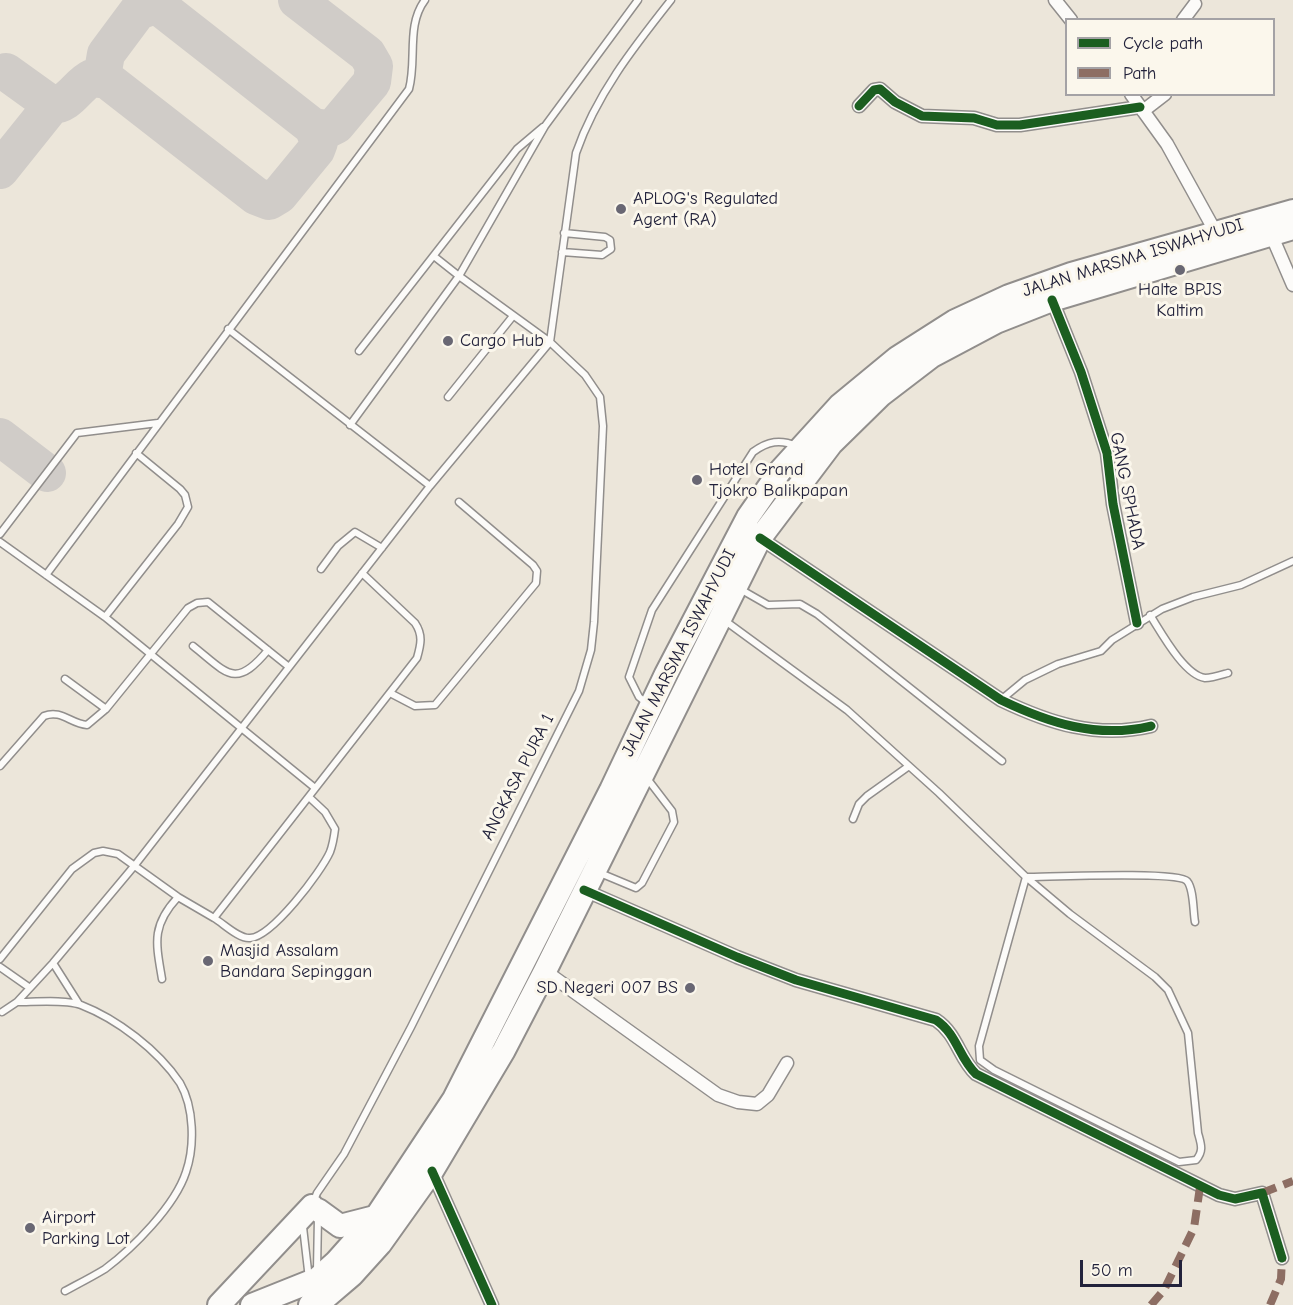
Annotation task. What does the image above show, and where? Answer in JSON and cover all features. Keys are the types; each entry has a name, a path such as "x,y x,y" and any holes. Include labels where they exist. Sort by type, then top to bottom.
{"highway":[{"name":"JALAN MARSMA ISWAHYUDI","path":"317,1296 336,1262 376,1217 454,1099 748,517 780,471 801,447 840,405 897,358 955,321 1009,296 1071,274 1215,231 1293,211"},
{"name":"JALAN MARSMA ISWAHYUDI","path":"252,1305 317,1296 352,1275 380,1244 432,1172 504,1050 545,971 644,774 719,616 760,538 831,444 881,395 932,356 996,322 1052,300 1293,228"},
{"path":"219,1305 316,1203 325,1218 340,1226 357,1224 376,1217"}],"street":[{"path":"1055,0 1069,18"},
{"path":"1184,18 1195,4"},
{"path":"859,106 874,90 880,89 895,102 922,116 974,118 997,125 1008,125 1142,109 1162,96"},
{"path":"1132,96 1167,144 1215,231"},
{"path":"1271,234 1293,285"},
{"name":"GANG SPHADA","path":"1052,300 1081,372 1107,453 1113,504 1137,623"},
{"path":"760,538 1001,700 1044,721 1095,731 1151,726"},
{"path":"589,880 737,957 796,980 936,1020 952,1034 966,1063 976,1074 1219,1195 1235,1199 1262,1193 1282,1258"},
{"path":"545,971 718,1095 738,1102 757,1104 768,1095 787,1063"},
{"path":"432,1172 492,1305"}],"lane":[{"path":"46,575 409,89 412,78 415,21 418,9 425,0"},
{"path":"350,425 459,276 545,126 638,0"},
{"path":"2,1012 17,1002 53,963 135,865 430,486 550,342 576,153 584,130 601,95 671,0"},
{"path":"359,351 518,149 545,126"},
{"path":"562,252 602,255 611,249 610,240 605,237 564,233"},
{"name":"ANGKASA PURA 1","path":"317,1296 303,1227 411,1027 579,691 587,669 594,622 603,410 596,387 550,342 435,257"},
{"path":"448,397 513,316"},
{"path":"228,329 430,486"},
{"path":"0,534 77,434 158,423"},
{"path":"651,706 639,696 629,677 652,610 753,452 765,444 784,441 801,447"},
{"path":"105,616 188,507 188,501 180,489 136,453"},
{"path":"390,693 415,706 435,705 536,584 537,571 533,565 459,502"},
{"path":"321,569 338,546 355,532 382,548"},
{"path":"0,542 105,616 315,788"},
{"path":"1001,700 1025,680 1058,664 1097,653 1150,615 1193,597 1241,585 1293,561"},
{"path":"214,918 417,658 421,632 415,623 362,573"},
{"path":"736,586 768,605 800,604 817,614 1002,761"},
{"path":"0,766 44,716 52,713 59,714 78,725 87,725 106,709 188,608 197,603 208,603 289,667"},
{"path":"1150,615 1179,658 1200,676 1207,678 1228,673"},
{"path":"719,616 838,703 909,766 1026,877 1134,963 1155,976 1168,990 1186,1025 1192,1048 1198,1133 1202,1150 1196,1160 1179,1162 994,1070 981,1060 981,1040 1026,877"},
{"path":"192,646 234,676 245,673 256,665 268,650"},
{"path":"65,679 106,709"},
{"path":"853,819 859,804 867,796 909,766"},
{"path":"589,880 636,888 642,883 673,826 672,811 644,774"},
{"path":"0,959 72,869 94,853 112,852 135,865 178,897 245,938 252,938 271,928 308,885 329,854 335,829 325,812 309,797"},
{"path":"1026,877 1182,878 1190,885 1195,922"},
{"path":"162,980 157,947 158,924 178,897"},
{"path":"53,963 79,1004 134,1036 168,1069 180,1084 190,1110 191,1141 186,1172 176,1195 146,1232 105,1269 65,1291"},
{"path":"0,967 30,988"},
{"path":"17,1002 79,1004"},
{"path":"316,1203 317,1296"}],"taxiway":[{"path":"156,0 161,8 313,127 328,129 336,125 372,82 374,66 367,54 297,0"},
{"path":"161,8 152,6 138,11 106,54 103,71 107,80 256,196 269,201 279,195 316,150 319,142 313,127"},
{"path":"6,72 52,105 64,102 92,78 107,80"},
{"path":"0,170 52,105"},
{"path":"0,437 47,473"}],"marked path":[{"path":"1262,1193 1293,1181"},
{"path":"1151,1305 1164,1290 1194,1228 1200,1187"},
{"path":"1270,1305 1281,1279 1282,1258"}],"cycle path":[{"path":"859,106 874,90 880,89 895,102 922,116 974,118 997,125 1020,125 1140,107"},
{"path":"1052,300 1081,372 1107,453 1113,504 1137,623"},
{"path":"760,538 1001,700 1055,722 1092,730 1131,730 1151,726"},
{"path":"584,890 737,957 796,980 936,1020 949,1032 970,1068 976,1074 1219,1195 1235,1199 1262,1193 1282,1258"},
{"path":"432,1171 492,1305"}],"place":[{"name":"APLOG's Regulated Agent (RA)","path":"621,209"},
{"name":"Halte BPJS Kaltim","path":"1180,270"},
{"name":"Cargo Hub","path":"448,341"},
{"name":"Hotel Grand Tjokro Balikpapan","path":"697,480"},
{"name":"Masjid Assalam Bandara Sepinggan","path":"208,961"},
{"name":"SD Negeri 007 BS","path":"690,988"},
{"name":"Airport Parking Lot","path":"30,1228"}]}
